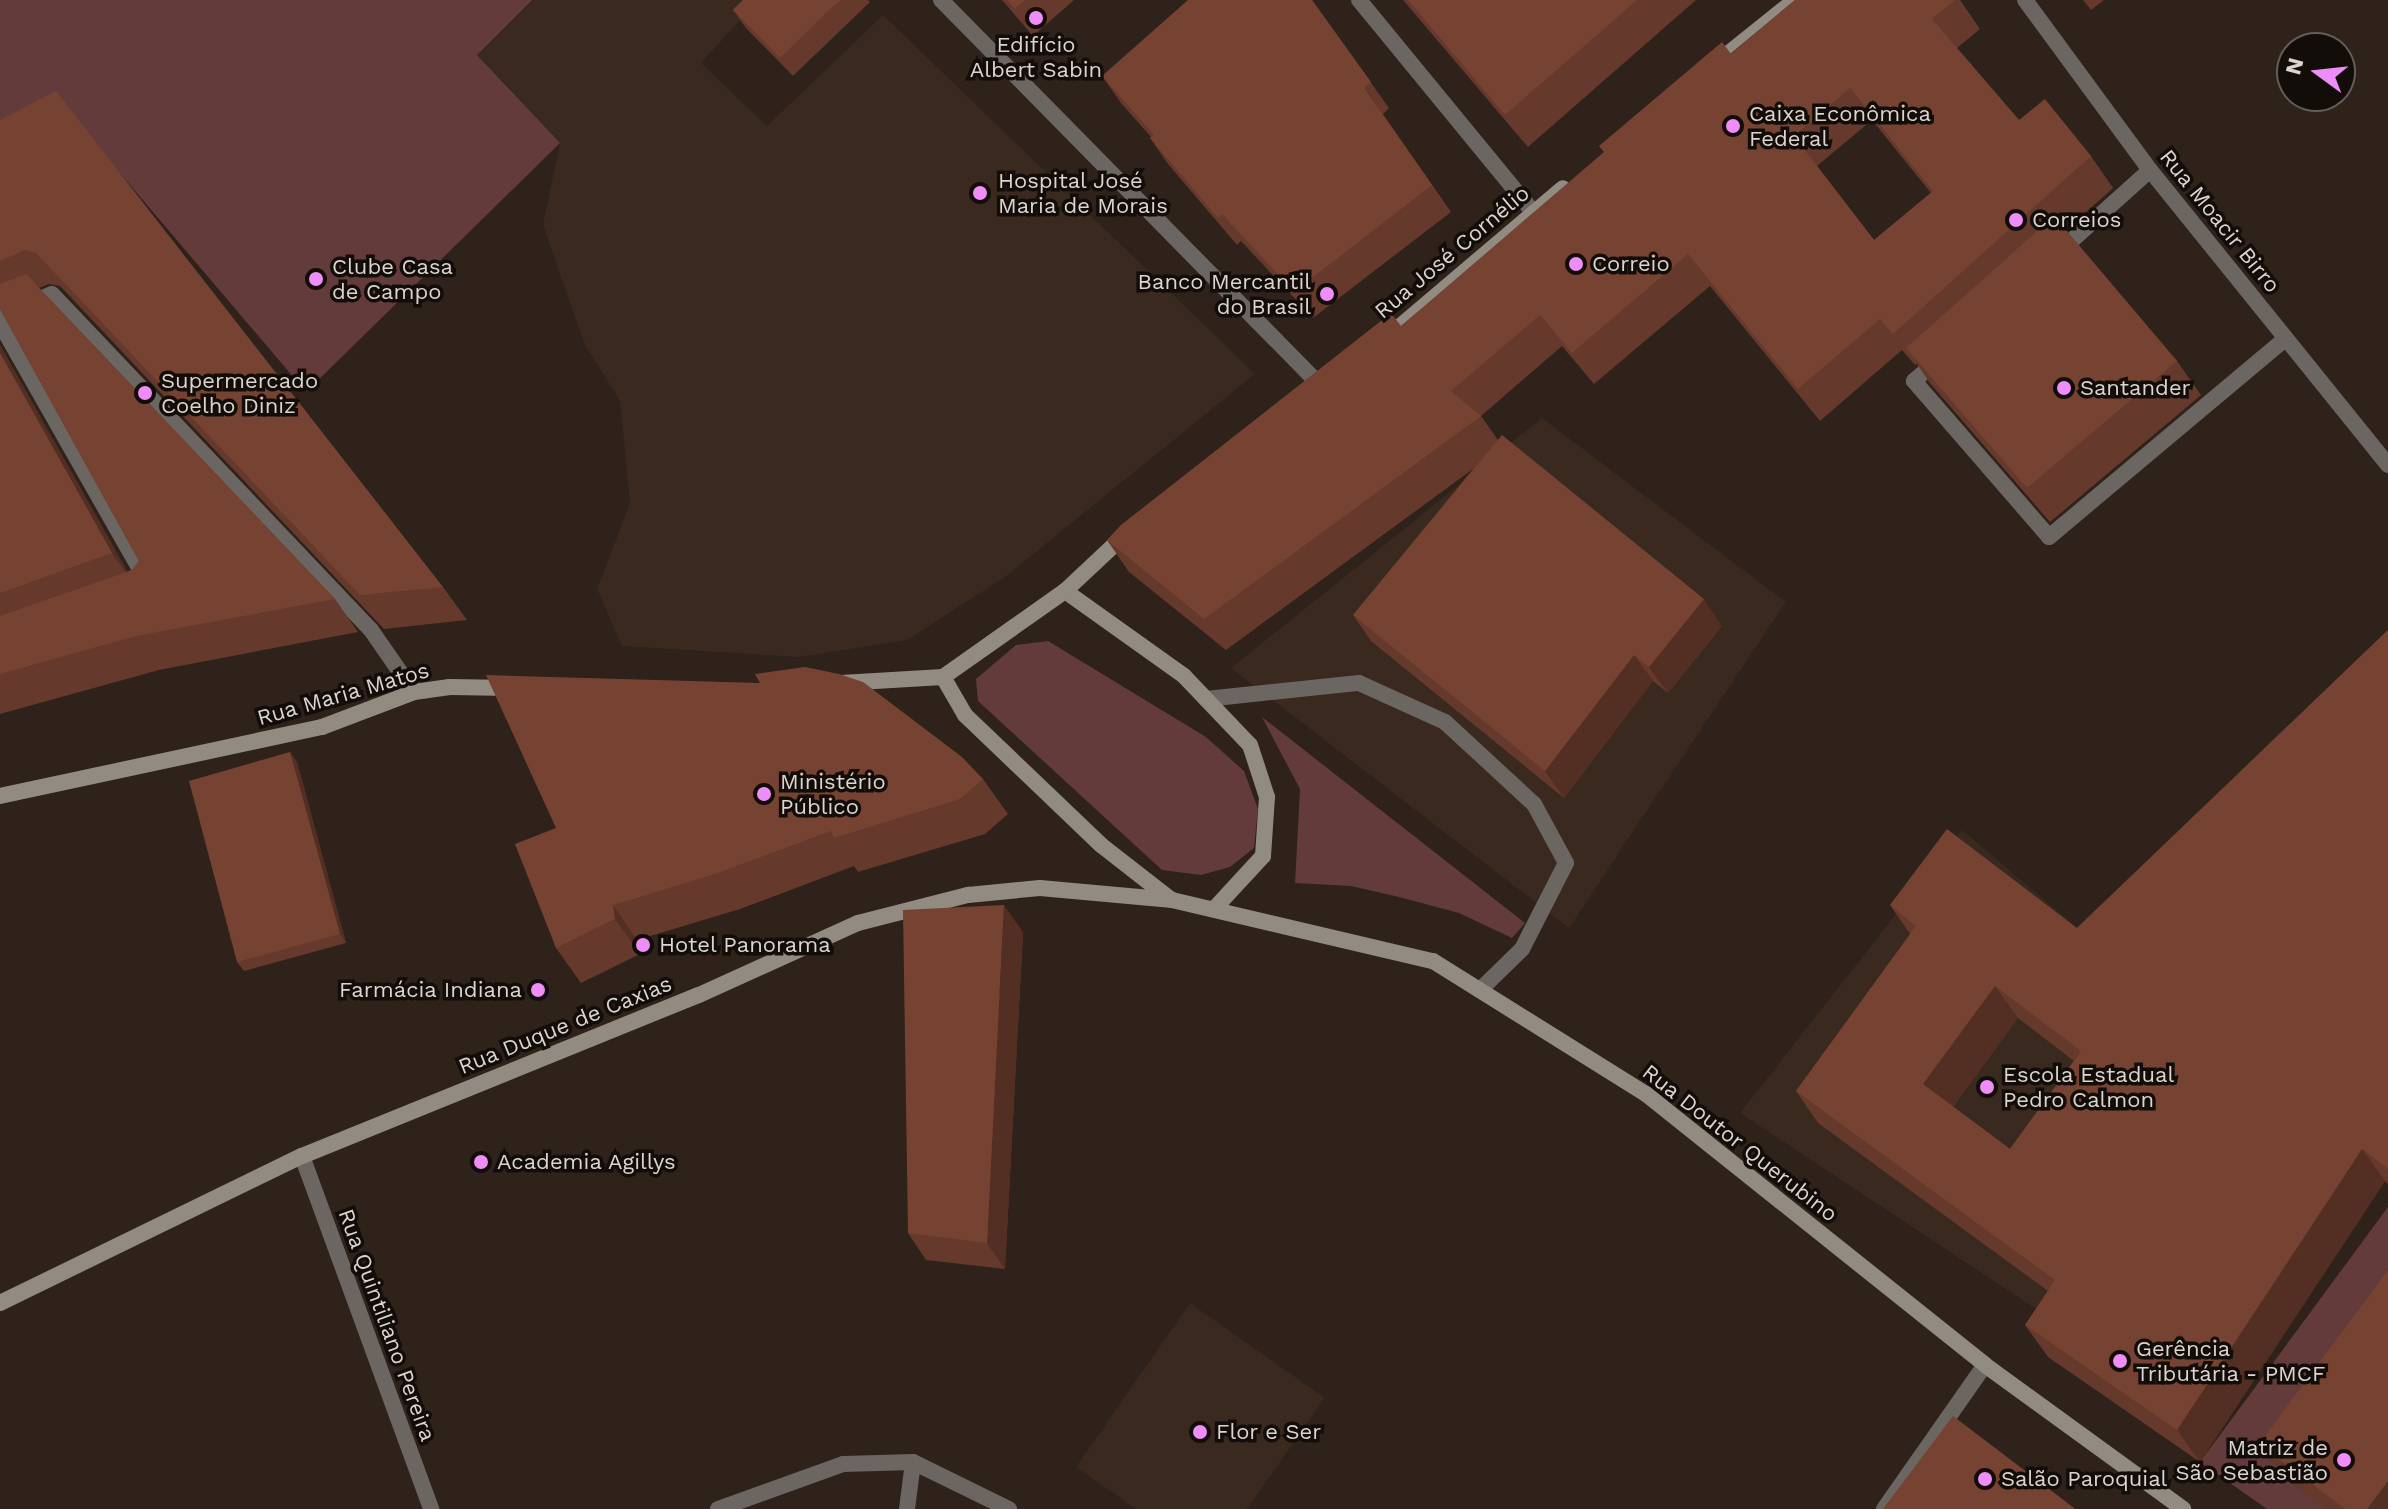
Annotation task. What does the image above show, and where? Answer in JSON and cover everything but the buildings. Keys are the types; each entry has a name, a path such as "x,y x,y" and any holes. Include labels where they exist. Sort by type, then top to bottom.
{"main road":[{"path":"1700,77 1795,0"},
{"name":"Rua José Cornélio","path":"1371,351 1581,173"},
{"path":"823,684 943,677 1065,591 1138,525"},
{"path":"1065,591 1184,676 1250,745 1267,797 1263,856 1215,908"},
{"path":"943,677 965,715 1101,845 1172,900"},
{"name":"Rua Maria Matos","path":"0,796 322,727 414,692 450,687 529,688"},
{"name":"Rua Duque de Caxias","path":"0,1303 302,1156 699,995 858,923 968,895 1040,888 1172,900"},
{"name":"Rua Doutor Querubino","path":"1172,900 1433,961 1646,1094 1985,1365 2183,1509"}],"street":[{"path":"941,0 1324,390"},
{"path":"1359,0 1533,212"},
{"name":"Rua Moacir Birro","path":"2025,0 2150,170 2388,465"},
{"path":"2044,265 2150,170"},
{"path":"0,316 52,294 371,630 414,692"},
{"path":"0,323 152,593 139,598"},
{"path":"1949,350 1914,381 2049,537 2286,338"},
{"path":"1206,699 1359,683 1445,722 1534,804 1566,863 1522,949 1480,990"},
{"name":"Rua Quintiliano Pereira","path":"302,1156 431,1509"},
{"path":"1884,1509 1985,1365"},
{"path":"718,1509 843,1464 913,1462 1009,1509"},
{"path":"907,1509 913,1462"}],"shaded area":[{"name":"Clube Casa de Campo","path":"0,0 532,0 477,55 560,143 306,392 79,125 0,166"},
{"path":"532,0 758,0 701,63 767,126 883,15 1255,374 1005,577 907,640 799,657 622,646 597,589 630,503 620,401 584,343 543,225 560,143 477,55"},
{"path":"1542,418 1786,602 1569,928 1231,668"},
{"path":"1048,641 1206,737 1244,771 1258,809 1254,848 1230,867 1201,875 1162,870 978,701 976,679 1016,645"},
{"path":"1262,717 1525,923 1512,938 1459,913 1399,897 1351,886 1295,883 1300,789"},
{"name":"Escola Estadual Pedro Calmon","path":"1962,830 2234,1061 2047,1316 1740,1113"},
{"path":"2388,1207 2388,1509 2267,1509 2200,1462"},
{"name":"Flor e Ser","path":"1190,1303 1325,1398 1247,1509 1136,1509 1076,1467"}],"place":[{"name":"Edifício Albert Sabin","path":"1036,18"},
{"name":"Caixa Econômica Federal","path":"1733,126"},
{"name":"Hospital José Maria de Morais","path":"980,193"},
{"name":"Correios","path":"2016,220"},
{"name":"Correio","path":"1576,264"},
{"name":"Clube Casa de Campo","path":"316,279"},
{"name":"Banco Mercantil do Brasil","path":"1327,294"},
{"name":"Santander","path":"2064,388"},
{"name":"Supermercado Coelho Diniz","path":"145,393"},
{"name":"Ministério Público","path":"764,794"},
{"name":"Hotel Panorama","path":"643,945"},
{"name":"Farmácia Indiana","path":"538,990"},
{"name":"Escola Estadual Pedro Calmon","path":"1987,1087"},
{"name":"Academia Agillys","path":"481,1162"},
{"name":"Gerência Tributária - PMCF","path":"2120,1361"},
{"name":"Flor e Ser","path":"1200,1432"},
{"name":"Matriz de São Sebastião","path":"2344,1460"},
{"name":"Salão Paroquial","path":"1985,1479"}]}
